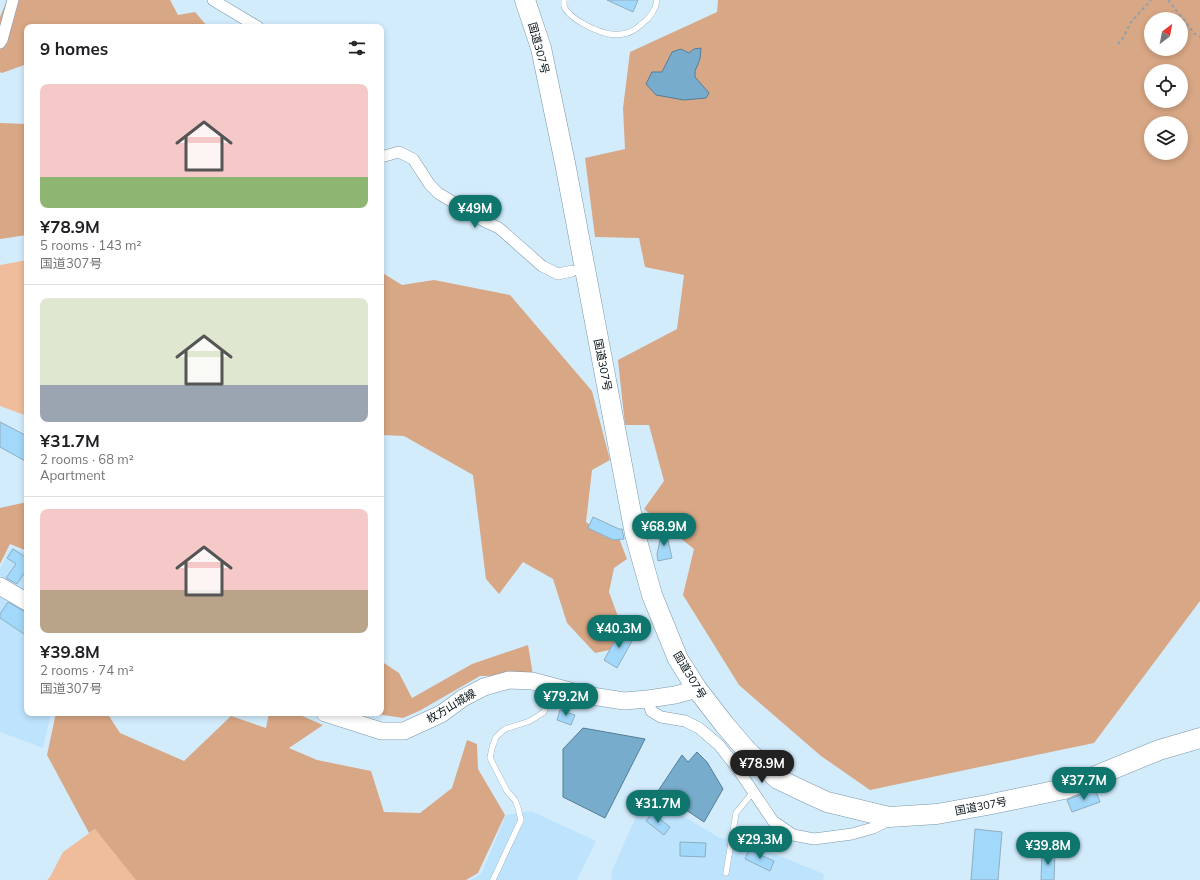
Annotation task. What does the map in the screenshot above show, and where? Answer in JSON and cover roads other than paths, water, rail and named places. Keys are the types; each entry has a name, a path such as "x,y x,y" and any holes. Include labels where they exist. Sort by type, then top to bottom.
{"highway":[{"name":"国道307号","path":"525,0 541,48 565,163 635,534 652,595 678,659 697,689 748,752 778,779 827,802 889,817 937,814 1064,789 1159,750 1200,738"}],"main road":[{"path":"0,586 24,600"},
{"name":"枚方山城線","path":"334,716 381,731 404,731 441,714 463,698 484,687 509,680 532,681 585,695 624,701 674,695 697,689"}],"street":[{"path":"0,43 13,0"},
{"path":"213,0 253,24"},
{"path":"384,156 399,152 413,159 430,185 438,193 484,221 499,228 542,266 558,274 572,271"},
{"path":"648,699 651,711 661,717 685,721 699,728 719,745 737,768 773,821 778,826 793,835 814,839 833,837 873,828 885,822 889,817"}],"lane":[{"path":"564,0 564,6 570,16 605,33 615,34 627,33 645,22 651,16 657,0"},
{"path":"493,880 521,820 515,800 507,791 490,758 492,748 496,737 505,729 530,721 544,712 553,686"},
{"path":"726,873 736,813 753,792"}]}
